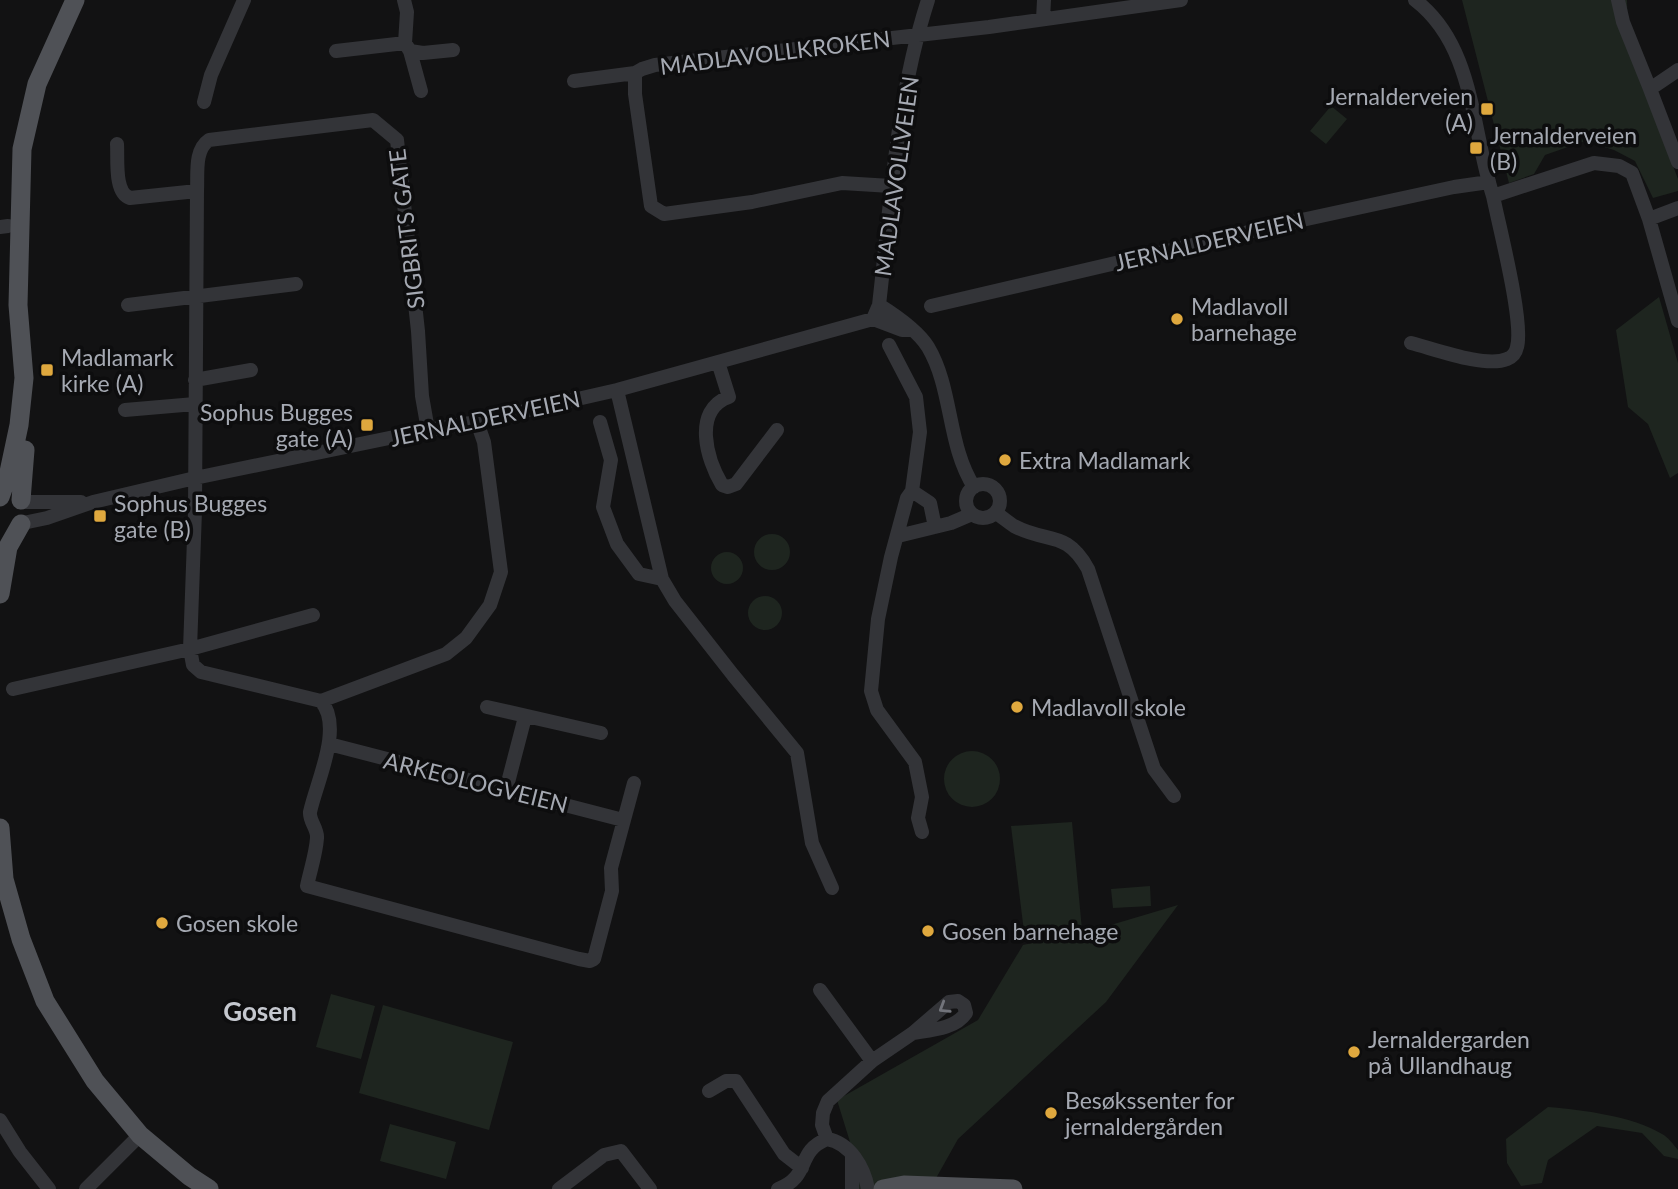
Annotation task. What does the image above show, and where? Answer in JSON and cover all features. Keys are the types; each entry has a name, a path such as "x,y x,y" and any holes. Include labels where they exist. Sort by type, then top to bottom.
{"main road":[{"path":"0,497 9,472 19,425 24,378 9,222 37,84 75,0"},
{"path":"0,594 8,547 26,512 22,501 22,474 35,378 30,303 9,222"},
{"path":"0,497 11,495 22,501"},
{"path":"0,526 10,529 22,523"},
{"path":"0,828 4,879 21,939 44,1001 95,1081 140,1135 209,1189"},
{"path":"883,1189 904,1185 1013,1189"}],"street":[{"path":"204,102 211,75 244,0"},
{"path":"404,0 408,47 421,91"},
{"name":"MADLAVOLLVEIEN","path":"876,312 902,111 917,36 928,0"},
{"path":"1043,19 1044,0"},
{"name":"MADLAVOLLKROKEN","path":"891,186 842,183 752,202 664,214 651,206 635,94 635,73 655,65 917,36 1181,0"},
{"path":"1412,343 1485,361 1507,359 1514,354 1518,345 1517,317 1461,61 1443,27 1415,0"},
{"path":"1618,0 1623,22 1678,162"},
{"path":"336,51 408,47 423,53 453,50"},
{"path":"1650,89 1678,70"},
{"path":"574,81 635,73"},
{"name":"SIGBRITS GATE","path":"197,191 199,151 209,140 373,120 397,140 418,331 422,396 428,430"},
{"path":"117,144 121,192 125,196 131,198 197,191 195,478 190,649 193,666 201,672 321,701 446,654 466,638 491,605 501,572 484,442 477,422"},
{"name":"JERNALDERVEIEN","path":"932,306 1297,220 1454,187 1491,189 1594,163 1609,163 1632,173 1649,219 1678,321"},
{"path":"1649,219 1678,208"},
{"path":"128,305 296,284"},
{"path":"876,312 905,321 933,357 961,460 974,487"},
{"name":"JERNALDERVEIEN","path":"22,523 47,518 93,502 195,478 477,422 617,390 718,362 876,312"},
{"path":"889,345 916,397 920,432 912,491 907,498 889,567 875,636 871,691 877,710 915,762 922,797 918,818 922,832"},
{"path":"718,362 729,397 720,400 705,428 710,453 722,485 736,484 777,430"},
{"path":"195,380 251,370"},
{"path":"617,390 662,579 675,601 797,753 812,843 832,888"},
{"path":"125,410 195,404"},
{"path":"600,422 611,460 603,507 617,544 639,574 662,579"},
{"path":"985,484 996,491 1000,503 996,513 984,518 972,514 967,508 968,492 985,484"},
{"path":"912,491 930,503 935,527"},
{"name":"JERNALDERVEIEN","path":"22,501 93,502"},
{"path":"996,513 1015,526 1067,543 1080,554 1088,569 1154,769 1174,796"},
{"path":"898,536 951,523 972,514"},
{"path":"13,689 190,649 313,615"},
{"path":"321,701 326,707 329,720 329,744 309,816 318,835 307,886 590,961 594,959 612,891 611,868 634,783"},
{"path":"486,707 601,733"},
{"path":"506,790 525,717"},
{"name":"ARKEOLOGVEIEN","path":"329,744 623,820"},
{"path":"820,990 872,1061"},
{"path":"827,1139 822,1125 828,1101 872,1061 914,1033"},
{"path":"709,1091 726,1081 736,1081 784,1154 802,1168"},
{"path":"0,1120 25,1159 49,1189"},
{"path":"86,1189 140,1135"},
{"path":"778,1189 796,1180 810,1150 827,1139 845,1145 865,1176 868,1189"},
{"path":"559,1189 604,1156 621,1151 649,1189"},
{"path":"852,1154 852,1189"}],"shaded area":[{"path":"1462,0 1627,0 1628,47 1678,179 1678,191 1653,198 1635,161 1614,150 1585,141 1545,155 1534,174 1509,183"},
{"path":"1331,106 1347,119 1326,144 1310,131"},
{"path":"1659,297 1678,363 1678,473 1670,478 1648,424 1628,407 1616,330"},
{"path":"772,534 785,539 790,552 785,565 772,570 759,565 754,552 759,539"},
{"path":"727,552 738,557 743,568 738,579 727,584 716,579 711,568 716,557"},
{"path":"765,596 777,601 782,613 777,625 765,630 753,625 748,613 753,601"},
{"path":"966,751 978,751 988,755 996,763 1000,779 996,795 988,803 978,807 966,807 956,803 948,795 944,785 944,773 948,763 956,755"},
{"path":"1072,822 1082,930 1025,940 1011,826"},
{"path":"1150,886 1151,906 1113,908 1111,889"},
{"path":"1178,905 1106,1002 958,1139 930,1189 852,1189 859,1171 837,1100 978,1020 1023,945 1104,927"},
{"path":"331,994 375,1006 361,1059 316,1047"},
{"path":"383,1005 513,1042 489,1130 359,1093"},
{"path":"1548,1107 1607,1115 1650,1128 1670,1141 1678,1150 1678,1159 1664,1156 1642,1133 1597,1126 1548,1160 1542,1183 1521,1186 1507,1163 1506,1139"},
{"path":"390,1124 456,1142 446,1179 380,1161"}],"place":[{"name":"Jernalderveien (A)","path":"1487,109"},
{"name":"Jernalderveien (B)","path":"1476,148"},
{"name":"Madlavoll barnehage","path":"1177,319"},
{"name":"Madlamark kirke (A)","path":"47,370"},
{"name":"Sophus Bugges gate (A)","path":"367,425"},
{"name":"Extra Madlamark","path":"1005,460"},
{"name":"Sophus Bugges gate (B)","path":"100,516"},
{"name":"Madlavoll skole","path":"1017,707"},
{"name":"Gosen skole","path":"162,923"},
{"name":"Gosen barnehage","path":"928,931"},
{"name":"Jernaldergarden på Ullandhaug","path":"1354,1052"},
{"name":"Besøkssenter for jernaldergården","path":"1051,1113"}],"district":[{"name":"Gosen","path":"260,1011"}]}
